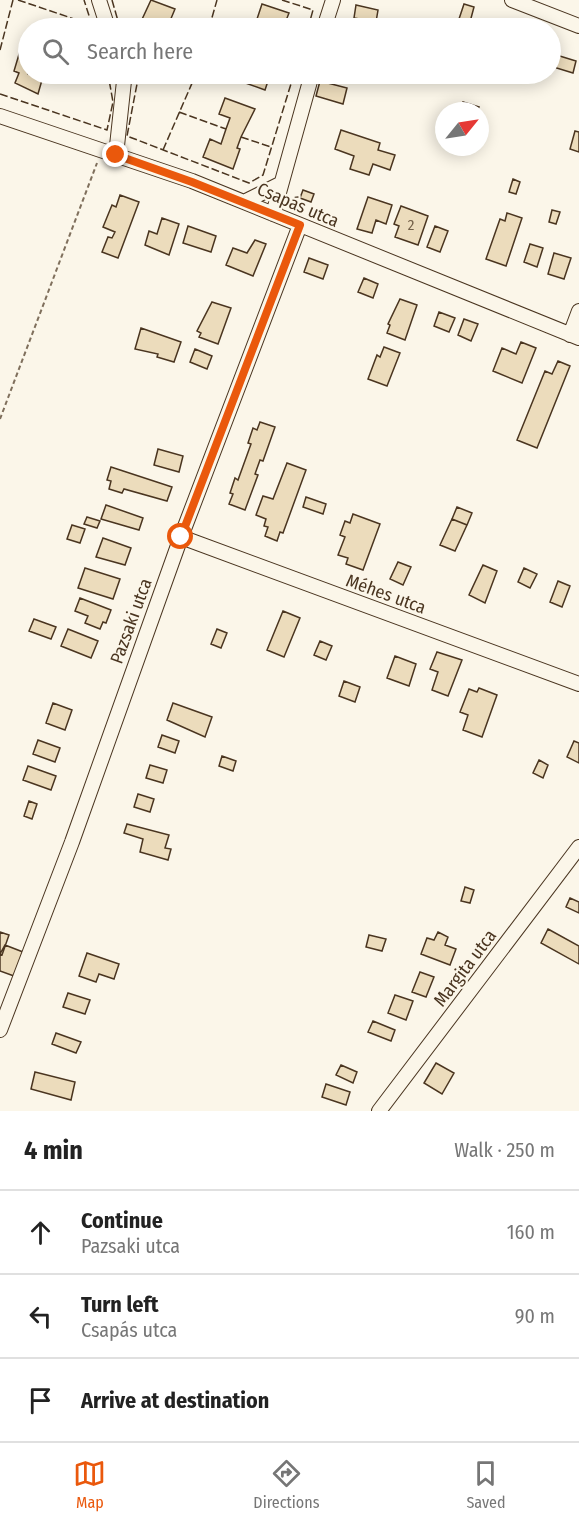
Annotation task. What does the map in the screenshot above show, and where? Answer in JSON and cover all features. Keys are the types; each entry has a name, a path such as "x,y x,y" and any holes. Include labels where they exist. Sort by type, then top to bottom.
{"street":[{"path":"99,0 105,18"},
{"path":"327,18 333,0"},
{"path":"512,0 558,18"},
{"path":"561,19 579,26"},
{"path":"116,155 124,84"},
{"path":"273,214 309,84"},
{"name":"Csapás utca","path":"0,116 244,202 574,337"},
{"path":"244,202 280,184"},
{"name":"Pazsaki utca","path":"0,1030 72,842 181,537 300,225"},
{"path":"574,337 579,311"},
{"name":"Méhes utca","path":"181,537 579,684"},
{"name":"Margita utca","path":"379,1111 578,850"}],"path":[{"path":"0,418 102,151"}],"building":[{"path":"151,0 175,9 171,18 143,18"},
{"path":"262,4 289,13 287,18 257,18"},
{"path":"464,4 474,7 471,18 459,18"},
{"path":"356,5 378,10 377,18 354,18"},
{"path":"561,56 576,61 573,73 561,69"},
{"path":"18,58 18,73 14,71"},
{"path":"18,76 18,84 41,84 38,94 15,83"},
{"path":"248,84 267,84 265,90"},
{"path":"319,84 347,88 343,104 316,96"},
{"path":"225,98 255,109 241,137 237,148 240,149 233,169 203,157 210,139 221,144 230,118 219,114"},
{"path":"341,130 380,143 378,150 395,155 390,170 373,164 369,175 350,169 354,156 335,149"},
{"path":"575,131 579,132 579,152 570,149"},
{"path":"513,179 520,182 516,194 509,192"},
{"path":"303,190 314,194 311,202 300,198"},
{"path":"120,195 139,202 118,258 102,252 108,237 112,238 115,232 103,227 112,205 116,207"},
{"path":"368,197 392,205 386,224 376,220 372,233 357,229"},
{"path":"401,206 428,216 418,245 395,237 399,226 394,224"},
{"path":"552,210 560,212 556,224 549,222"},
{"path":"507,213 522,218 506,266 486,259 500,219 505,221"},
{"path":"162,218 179,224 169,255 145,245 149,231 157,234"},
{"path":"188,226 216,236 211,252 183,243"},
{"path":"435,226 448,231 440,252 427,247"},
{"path":"255,240 266,244 253,276 226,265 233,248 247,253"},
{"path":"530,244 543,248 537,267 524,262"},
{"path":"554,253 571,258 564,279 548,274"},
{"path":"309,258 328,265 323,279 304,272"},
{"path":"364,278 378,284 373,298 358,292"},
{"path":"400,299 417,305 405,340 387,333 390,325 388,324"},
{"path":"212,302 231,308 218,344 199,337 201,333 197,331"},
{"path":"439,312 455,318 449,332 434,326"},
{"path":"464,319 478,324 471,341 458,335"},
{"path":"141,328 181,342 174,362 157,357 158,354 135,349"},
{"path":"521,342 536,348 522,383 493,371 502,348 516,354"},
{"path":"384,347 400,353 387,386 368,379 377,355 380,357"},
{"path":"195,349 212,356 207,369 190,362"},
{"path":"558,361 570,366 537,448 517,440 545,371 552,374"},
{"path":"260,422 275,427 263,461 260,460 255,474 258,475 245,510 229,504 233,494 230,493 235,478 238,480 251,444 248,443 253,428 257,430"},
{"path":"158,449 183,456 179,472 154,465"},
{"path":"287,463 306,470 283,533 280,532 277,541 265,536 268,527 264,526 266,519 256,515 263,496 273,499"},
{"path":"111,467 172,487 167,501 124,489 122,493 109,489 111,481 107,480"},
{"path":"306,497 326,504 323,514 303,507"},
{"path":"106,505 143,518 139,530 101,519"},
{"path":"457,507 472,513 467,525 452,519"},
{"path":"353,514 380,524 363,570 346,564 348,558 338,555 345,537 340,535 345,521 350,523"},
{"path":"87,517 100,521 97,528 84,524"},
{"path":"452,519 467,525 455,551 440,545"},
{"path":"72,525 85,529 80,543 67,539"},
{"path":"103,538 131,548 125,565 96,557"},
{"path":"398,562 411,567 403,585 390,579"},
{"path":"483,565 497,571 485,603 469,595"},
{"path":"85,568 120,579 113,599 78,588"},
{"path":"524,568 537,574 530,588 518,582"},
{"path":"558,581 570,586 562,607 550,602"},
{"path":"80,598 111,610 106,623 103,622 100,629 85,623 88,616 75,611"},
{"path":"283,611 300,618 284,657 267,650"},
{"path":"34,619 56,627 51,639 29,631"},
{"path":"68,629 98,641 91,658 61,646"},
{"path":"217,629 227,633 221,648 211,644"},
{"path":"320,641 332,646 326,660 314,655"},
{"path":"437,652 462,660 448,696 432,690 438,672 430,669"},
{"path":"395,656 416,664 409,686 387,678"},
{"path":"344,681 360,687 355,702 339,696"},
{"path":"479,688 497,695 482,737 463,730 468,715 460,712 469,689 477,692"},
{"path":"53,703 72,710 65,730 46,723"},
{"path":"173,703 212,717 205,737 167,720"},
{"path":"162,735 179,741 175,753 158,747"},
{"path":"38,740 60,748 55,762 33,754"},
{"path":"574,741 579,743 579,763 567,757"},
{"path":"222,756 236,761 233,771 219,766"},
{"path":"539,760 548,765 543,778 533,773"},
{"path":"150,765 167,770 163,783 146,778"},
{"path":"28,766 56,776 51,790 23,780"},
{"path":"138,794 154,799 150,812 134,807"},
{"path":"29,801 37,804 32,819 24,816"},
{"path":"127,824 169,835 165,848 171,849 168,860 140,852 143,839 124,833"},
{"path":"465,887 474,890 470,903 461,901"},
{"path":"570,898 579,902 579,913 566,907"},
{"path":"548,929 579,946 579,964 541,943"},
{"path":"0,932 9,935 2,955 0,954"},
{"path":"438,932 448,937 445,945 456,949 450,965 421,954 427,938 434,940"},
{"path":"369,935 386,939 382,951 366,947"},
{"path":"5,945 23,952 14,976 0,971 0,954"},
{"path":"87,953 119,964 114,979 99,974 96,982 79,976"},
{"path":"420,972 434,977 426,997 412,992"},
{"path":"68,993 90,1000 85,1014 63,1007"},
{"path":"395,995 413,1001 406,1020 388,1013"},
{"path":"373,1021 395,1030 391,1041 368,1032"},
{"path":"56,1033 81,1042 76,1053 52,1044"},
{"path":"436,1063 454,1073 442,1094 424,1083"},
{"path":"341,1065 357,1072 353,1083 336,1075"},
{"path":"35,1072 75,1082 71,1100 31,1089"},
{"path":"326,1084 350,1092 346,1105 322,1097"}],"fence":[{"path":"0,50 13,0"},
{"path":"18,0 71,18"},
{"path":"84,0 90,18"},
{"path":"112,0 117,18"},
{"path":"212,18 217,0"},
{"path":"282,0 313,10 311,18"},
{"path":"0,94 107,130 113,102 110,84"},
{"path":"137,84 127,136 249,183 263,175 291,84"},
{"path":"163,150 192,84"},
{"path":"179,112 226,129"},
{"path":"241,137 271,147"}],"route":[{"path":"116,155 300,225 181,537"}]}
